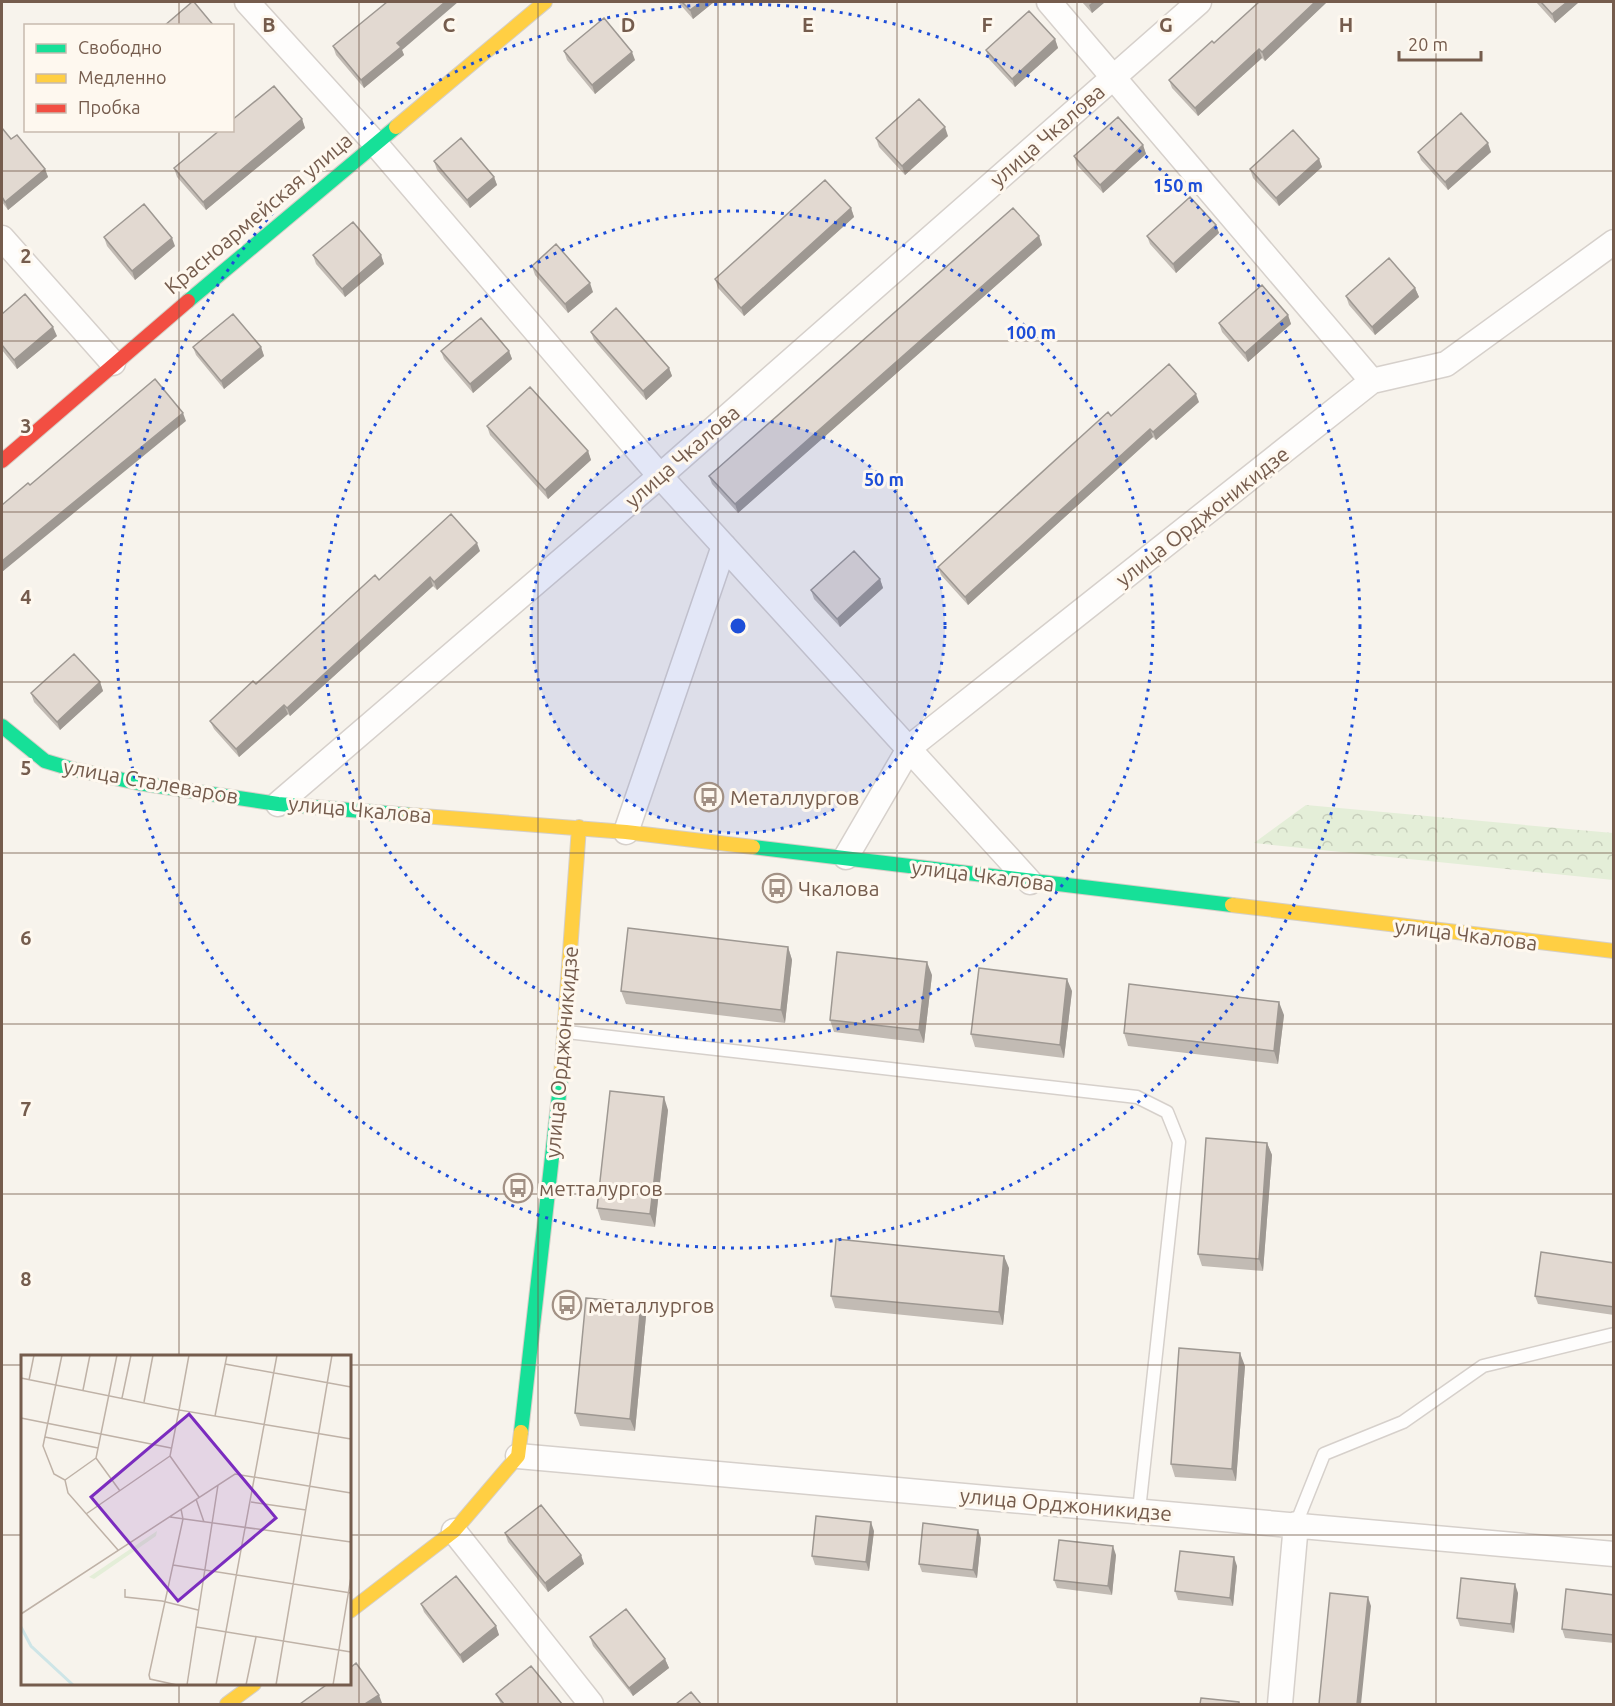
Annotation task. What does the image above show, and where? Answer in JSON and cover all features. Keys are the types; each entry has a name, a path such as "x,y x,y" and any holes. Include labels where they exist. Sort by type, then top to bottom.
{"main road":[{"name":"Красноармейская улица","path":"2,461 112,363 374,142 545,2"},
{"name":"улица Сталеваров","path":"2,726 45,761 72,769 138,783 278,804"},
{"name":"улица Чкалова","path":"278,804 626,832 1614,951"},
{"name":"улица Орджоникидзе","path":"518,1456 566,1032 579,827"},
{"path":"351,1610 454,1531 518,1456"},
{"path":"227,1704 251,1685"}],"street":[{"path":"247,2 374,142 660,476 910,747 1030,882"},
{"path":"1049,2 1372,381"},
{"name":"улица Чкалова","path":"278,804 660,476 1199,2"},
{"path":"2,238 112,363"},
{"name":"улица Орджоникидзе","path":"846,857 910,747 1372,381 1446,364 1614,242"},
{"path":"626,832 724,546"},
{"name":"улица Орджоникидзе","path":"518,1456 1614,1554"},
{"path":"1280,1704 1296,1524"},
{"path":"454,1531 591,1704"}],"lane":[{"path":"566,1032 1137,1097 1167,1112 1179,1142 1139,1510"},
{"path":"1296,1524 1324,1454 1403,1422 1483,1366 1614,1334"}],"green space":[{"path":"1306,805 1613,833 1613,880 1254,843"}],"building":[{"path":"194,2 212,24 166,24"},
{"path":"387,2 445,2 397,43 401,47 361,80 333,46"},
{"path":"682,2 701,2 690,10"},
{"path":"1259,2 1315,2 1262,52 1259,49 1195,108 1169,80"},
{"path":"1541,2 1567,2 1552,14"},
{"path":"1029,11 1055,39 1012,79 986,50"},
{"path":"604,18 632,52 592,85 564,51"},
{"path":"274,86 302,119 203,202 174,168 218,132 234,132 234,118"},
{"path":"919,99 945,127 902,166 876,138"},
{"path":"1461,113 1488,143 1445,182 1418,152"},
{"path":"1118,117 1143,145 1100,185 1074,156"},
{"path":"2,128 11,139 17,135 45,169 5,202 2,197"},
{"path":"1293,130 1319,159 1276,198 1250,169"},
{"path":"461,138 494,177 467,200 434,161"},
{"path":"825,180 851,208 741,308 715,279"},
{"path":"1190,197 1216,225 1173,264 1147,236"},
{"path":"144,204 172,238 132,271 104,237"},
{"path":"1013,208 1039,236 735,504 709,476"},
{"path":"353,222 381,255 342,289 313,255"},
{"path":"556,244 590,283 565,304 532,266"},
{"path":"1389,258 1415,288 1372,327 1346,296"},
{"path":"1262,285 1288,315 1245,353 1219,323"},
{"path":"25,294 53,327 14,360 2,345 2,314"},
{"path":"616,308 669,368 643,391 591,332"},
{"path":"233,314 261,347 221,381 193,347"},
{"path":"481,318 509,351 470,384 441,351"},
{"path":"1169,364 1196,394 1153,432 1150,429 965,597 938,567 1108,412 1111,416"},
{"path":"155,379 183,413 2,561 2,505 28,483 30,485"},
{"path":"530,387 588,451 545,490 487,426"},
{"path":"451,514 477,543 434,582 430,577 287,708 284,705 236,749 210,721 253,681 256,684 375,575 379,580"},
{"path":"854,551 880,579 837,619 811,590"},
{"path":"74,654 100,682 57,722 31,693"},
{"path":"628,928 788,947 781,1010 621,991"},
{"path":"837,952 927,962 919,1030 830,1020"},
{"path":"979,968 1067,979 1060,1045 971,1034"},
{"path":"1129,984 1279,1002 1274,1051 1124,1033"},
{"path":"610,1091 664,1097 650,1214 597,1208"},
{"path":"1206,1138 1267,1143 1259,1259 1198,1254"},
{"path":"836,1239 1004,1256 999,1312 831,1296"},
{"path":"1541,1252 1614,1263 1614,1307 1535,1296"},
{"path":"586,1298 641,1303 630,1419 575,1413"},
{"path":"1179,1348 1240,1353 1232,1469 1171,1464"},
{"path":"541,1505 581,1555 545,1583 505,1533"},
{"path":"816,1516 871,1522 866,1562 812,1556"},
{"path":"923,1523 978,1530 973,1570 919,1564"},
{"path":"1059,1540 1113,1546 1108,1586 1054,1580"},
{"path":"1180,1551 1234,1557 1230,1598 1175,1591"},
{"path":"456,1576 496,1626 460,1655 421,1604"},
{"path":"1461,1578 1515,1584 1511,1624 1457,1618"},
{"path":"1566,1589 1614,1595 1614,1635 1562,1629"},
{"path":"1330,1593 1368,1597 1357,1704 1319,1704"},
{"path":"626,1609 665,1659 629,1688 590,1637"},
{"path":"356,1663 379,1695 365,1704 300,1704 326,1685 351,1685 351,1667"},
{"path":"531,1666 562,1704 504,1704 496,1694"},
{"path":"691,1692 701,1704 676,1704"},
{"path":"1201,1698 1239,1702 1239,1704 1200,1704"}],"traffic: fast":[{"path":"188,301 396,127"},
{"path":"2,726 45,761 72,769 138,783 278,804 410,815"},
{"path":"753,847 1232,905"},
{"path":"521,1432 561,1077"}],"traffic: slow":[{"path":"396,127 545,2"},
{"path":"410,815 626,832 753,847"},
{"path":"561,1077 579,827"},
{"path":"1232,905 1614,951"},
{"path":"351,1610 454,1531 518,1456 521,1432"},
{"path":"227,1704 253,1685"}],"traffic: jam":[{"path":"2,461 188,301"}],"place":[{"name":"Металлургов","path":"709,797"},
{"name":"Чкалова","path":"777,888"},
{"name":"метталургов","path":"518,1188"},
{"name":"металлургов","path":"567,1305"}]}
